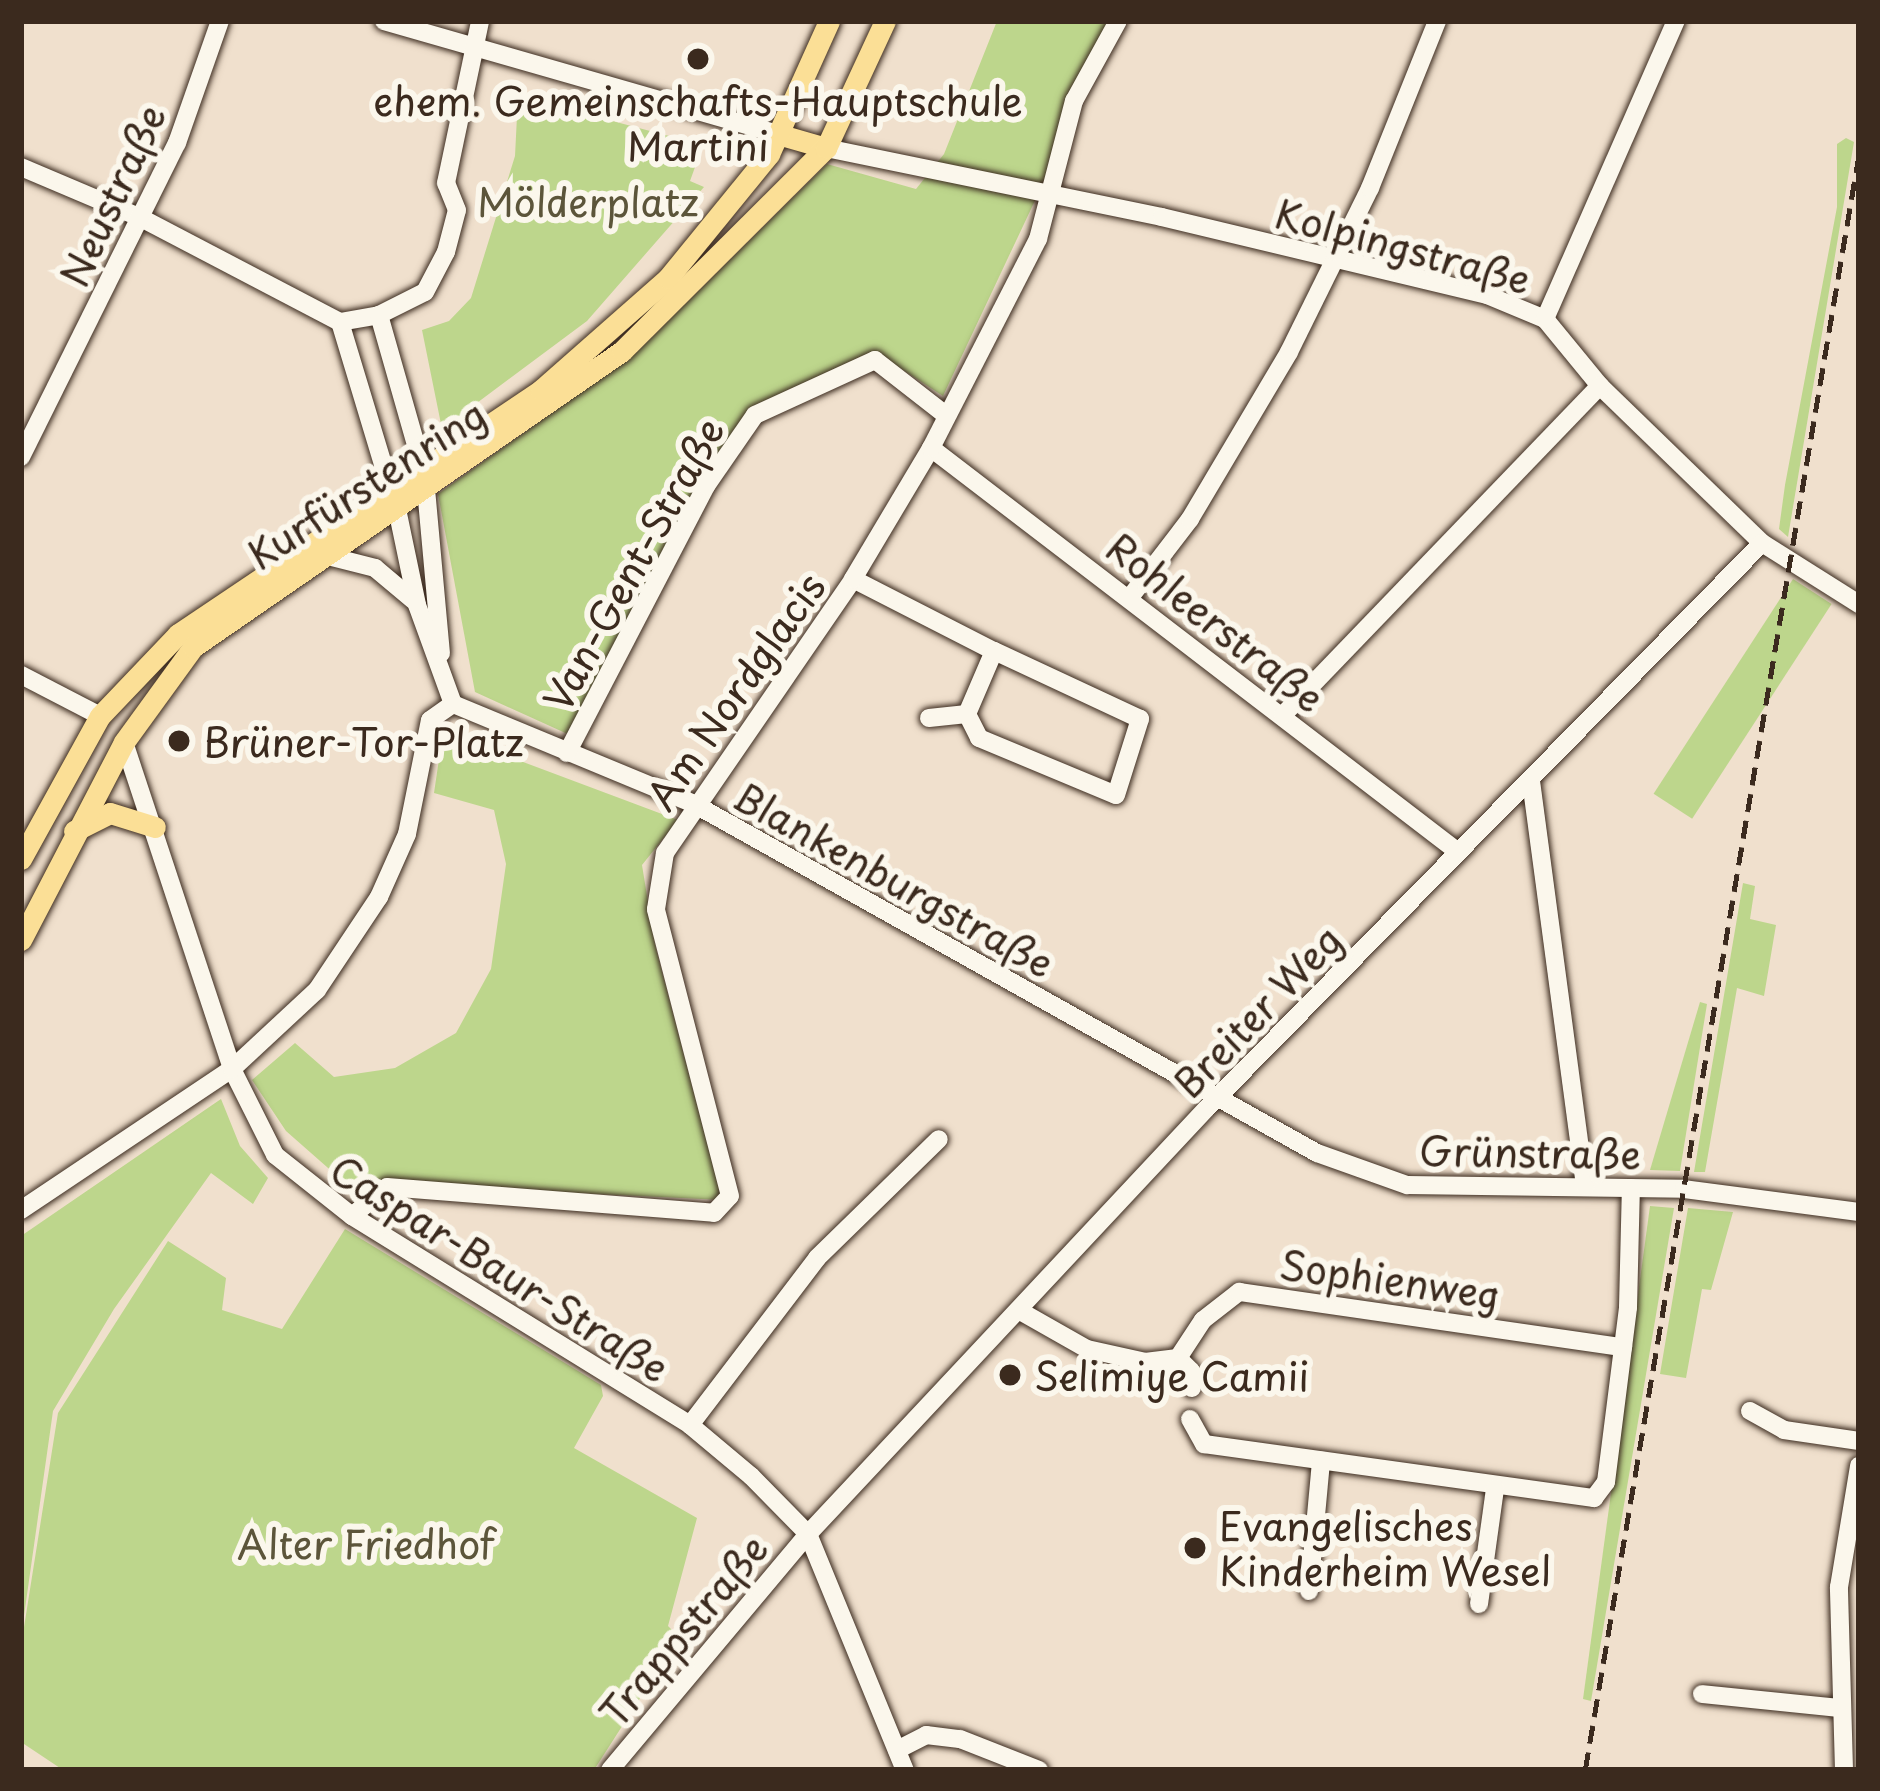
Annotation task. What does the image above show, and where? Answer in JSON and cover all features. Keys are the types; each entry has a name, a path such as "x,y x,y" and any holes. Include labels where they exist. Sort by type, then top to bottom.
{"main road":[{"name":"Kurfürstenring","path":"424,478 609,335 721,218 781,135 829,21"},
{"path":"781,135 826,148 885,21"},
{"name":"Kurfürstenring","path":"21,859 100,716 178,634 622,351 826,148"},
{"name":"Kurfürstenring","path":"21,940 69,836 124,742 193,647 324,555 393,498"},
{"path":"100,716 124,742"},
{"path":"69,836 110,813 155,827"}],"street":[{"name":"Neustraße","path":"21,457 142,218 220,21"},
{"path":"384,21 781,135"},
{"path":"21,167 142,218 340,322 379,315 425,292 446,252 458,210 446,183 480,21"},
{"name":"Am Nordglacis","path":"352,1216 387,1187 715,1213 730,1196 656,909 665,853 698,798 853,579 931,448 1056,195 1075,101 1118,21"},
{"path":"1131,596 1190,519 1335,260 1437,21"},
{"path":"1545,319 1676,21"},
{"name":"Kolpingstraße","path":"826,148 1056,195 1487,295 1545,319 1600,386 1762,543 1859,604"},
{"path":"379,315 424,478 442,675"},
{"path":"21,1210 232,1070 292,1018 356,938 407,834 430,720 453,704 417,605 393,498 340,322"},
{"name":"Van-Gent-Straße","path":"567,753 706,487 755,415 875,360 947,416"},
{"path":"1283,715 1600,386"},
{"name":"Rohleerstraße","path":"931,448 1131,596 1458,852"},
{"name":"Breiter Weg","path":"808,1534 1216,1098 1762,543"},
{"path":"324,555 375,568 417,605"},
{"path":"853,579 1140,719 1116,795 979,738 967,714 994,651"},
{"path":"21,675 100,716"},
{"name":"Blankenburgstraße","path":"453,704 567,753 698,798 1216,1098"},
{"path":"929,718 967,714"},
{"name":"Caspar-Baur-Straße","path":"124,742 232,1070 275,1155 352,1216 690,1425 808,1534"},
{"path":"1531,781 1585,1186"},
{"name":"Grünstraße","path":"1216,1098 1317,1153 1407,1185 1631,1188 1859,1212"},
{"path":"690,1425 817,1258 939,1139"},
{"path":"1190,1419 1204,1444 1588,1499 1604,1490 1623,1347 1631,1188"},
{"name":"Sophienweg","path":"1178,1358 1203,1320 1239,1292 1623,1347"},
{"path":"1020,1311 1087,1349 1145,1362 1178,1358 1191,1371 1192,1388"},
{"path":"1750,1412 1784,1430 1859,1441"},
{"path":"1309,1591 1321,1462"},
{"path":"1844,1770 1839,1587 1859,1466"},
{"path":"1479,1604 1495,1488"},
{"path":"808,1534 905,1770"},
{"name":"Trappstraße","path":"610,1770 808,1534"},
{"path":"1702,1694 1840,1708"},
{"path":"897,1750 926,1735 961,1739 1039,1770"}],"green space":[{"path":"997,21 1110,21 1067,100 1047,175 943,396 877,353 750,413 572,736 475,692 438,494 635,354 827,164 916,189 944,154"},
{"name":"Mölderplatz","path":"518,96 703,145 690,181 704,187 587,321 442,429 422,330 449,321 471,298 515,156"},
{"path":"1846,138 1854,142 1788,537 1779,529 1785,485 1837,207 1837,144"},
{"path":"1793,579 1832,604 1692,819 1654,794"},
{"path":"443,732 678,820 642,865 655,945 722,1200 344,1182 286,1131 252,1080 295,1043 334,1077 395,1068 456,1033 491,969 506,864 494,810 434,793"},
{"path":"1743,883 1755,886 1750,919 1776,925 1764,996 1737,988 1705,1172 1694,1172"},
{"path":"1700,1002 1707,1004 1680,1171 1650,1170"},
{"path":"221,1099 240,1146 268,1178 253,1204 211,1173 114,1309 53,1411 21,1637 21,1236"},
{"path":"1650,1206 1674,1208 1591,1701 1583,1699"},
{"path":"1688,1208 1733,1212 1711,1290 1702,1289 1686,1378 1660,1374"},
{"name":"Alter Friedhof","path":"345,1229 601,1385 603,1396 574,1448 697,1518 668,1626 688,1646 644,1692 594,1770 63,1770 21,1742 21,1646 58,1413 168,1241 226,1278 222,1310 282,1329"}],"railway":[{"path":"1585,1770 1859,154"}],"place":[{"name":"ehem. Gemeinschafts-Hauptschule Martini","path":"698,59"},
{"name":"Brüner-Tor-Platz","path":"179,741"},
{"name":"Selimiye Camii","path":"1010,1375"},
{"name":"Evangelisches Kinderheim Wesel","path":"1195,1548"}]}
